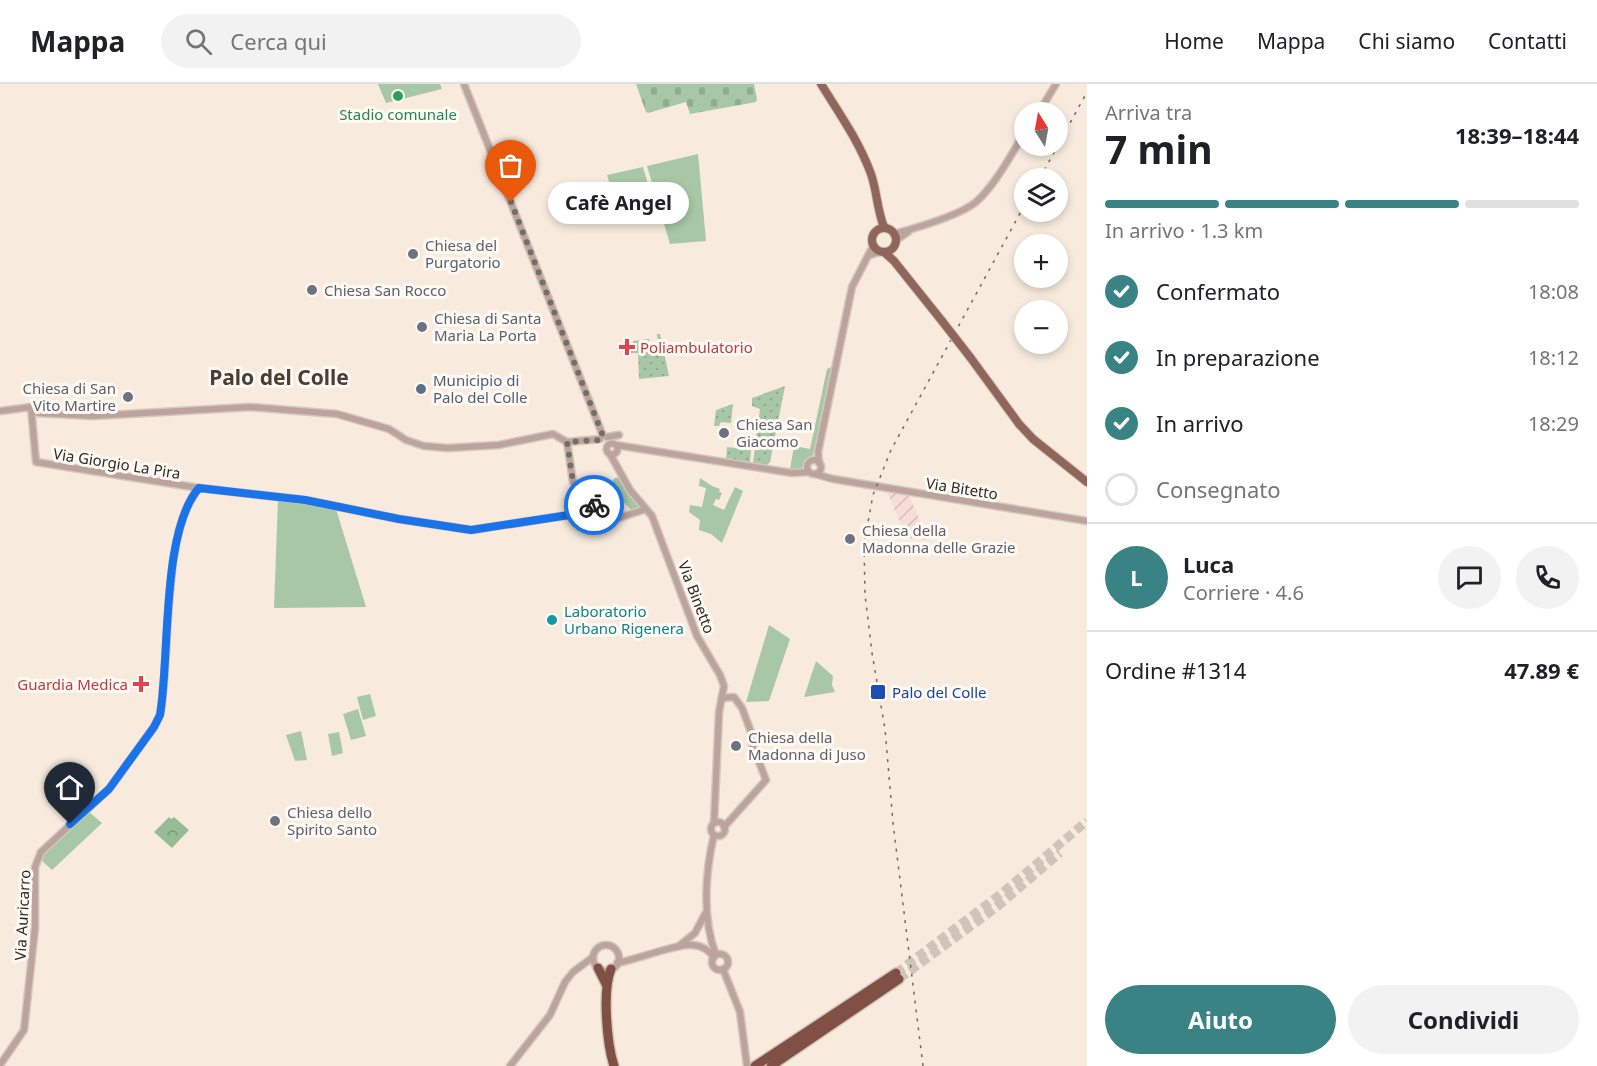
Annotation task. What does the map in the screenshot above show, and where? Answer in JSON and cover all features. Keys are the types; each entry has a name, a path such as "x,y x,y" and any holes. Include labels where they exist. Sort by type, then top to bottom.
{"highway":[{"path":"606,986 614,966"},
{"path":"597,967 606,986 609,1037 614,1066"},
{"path":"755,1066 897,976 771,1066"}],"main road":[{"path":"821,84 861,152 875,189 880,228 871,237 894,261 1033,439 1087,482"},
{"path":"880,228 895,237 882,250"}],"street":[{"path":"464,84 603,438 613,449"},
{"path":"1045,102 1056,84"},
{"path":"895,237 962,210 977,201 1014,149"},
{"path":"613,449 624,447 792,473 814,467 852,287 857,274 870,255 882,250"},
{"path":"0,411 31,407 38,413 53,415 122,415 250,407 338,414 389,429 417,444 447,448 499,445 553,434 567,442 619,435 613,449"},
{"name":"Via Giorgio La Pira","path":"31,407 36,462 199,488 305,500 471,530 595,511"},
{"path":"567,442 573,482 590,494 598,525 646,509"},
{"name":"Via Binetto","path":"613,449 616,462 630,490 652,516 697,636 724,686 717,730 714,823"},
{"name":"Via Bitetto","path":"814,467 833,479 1087,520"},
{"name":"Via Auricarro","path":"0,1065 24,1030 35,928 34,882 37,861 41,852 109,789 154,727 160,715 176,543 192,496 199,488"},
{"path":"714,835 722,835 724,827 766,780 751,741 751,732 742,708 734,697 722,698"},
{"path":"723,969 713,966 715,956 708,929 706,907 710,852 714,835 711,828 714,823 720,823 724,827"},
{"path":"675,948 689,940 695,933 706,907"},
{"path":"510,1066 550,1015 565,982 573,972 593,957 598,947 606,945 614,947 618,953 627,958 643,958"},
{"path":"583,965 606,970 675,948 694,945 709,950 715,956"},
{"path":"614,966 618,953"},
{"path":"715,956 723,955 727,959 727,964 723,969"},
{"path":"593,957 597,967"},
{"path":"723,969 740,1012 746,1062"}],"shaded area":[{"path":"887,492 909,495 928,540 907,538"}],"green space":[{"name":"Stadio comunale","path":"378,84 440,84 442,89 386,103"},
{"path":"636,84 754,84 757,99 756,102 690,114 686,102 648,113"},
{"path":"698,154 706,241 670,244 647,166"},
{"path":"643,167 649,188 612,191 607,175"},
{"path":"657,334 660,334 669,376 639,379 638,353 624,353 633,349 633,341 649,339 651,349 659,348"},
{"path":"834,366 820,434 812,458 805,466 790,469 794,446 810,449 827,369"},
{"path":"785,386 770,462 767,465 753,463 760,409 752,406 752,398"},
{"path":"733,404 731,423 721,422 719,426 714,426 716,410"},
{"path":"727,447 751,450 750,463 726,459"},
{"path":"620,477 630,496 640,507 631,510 608,485 615,478"},
{"path":"700,478 720,489 719,492 722,493 719,500 716,499 713,505 724,510 735,487 743,491 722,543 711,534 699,530 700,520 689,512 690,505 702,507 706,488 699,486"},
{"path":"598,496 616,516 601,520 595,499"},
{"path":"278,500 336,509 366,607 274,608"},
{"path":"769,625 790,639 769,701 746,702"},
{"path":"816,661 833,676 832,685 835,692 804,697"},
{"path":"370,694 376,716 363,720 357,697"},
{"path":"358,709 366,736 351,740 343,714"},
{"path":"301,731 307,760 295,761 286,735"},
{"path":"339,732 343,753 332,756 328,734"},
{"path":"88,811 102,823 52,870 40,859"},
{"path":"169,817 171,819 174,817 189,830 172,848 154,832"}],"tunnel":[{"path":"896,973 1002,893 1087,821"},
{"path":"899,979 997,907 1060,853"}],"railway":[{"path":"1045,168 1087,92"},
{"path":"923,1066 893,823 885,729 865,595 864,544 873,495 891,450 1015,222"}],"way so far":[{"path":"511,202 603,436 600,440 567,442 573,482 590,494 594,505"}],"place":[{"name":"Stadio comunale","path":"398,96"},
{"name":"Cafè Angel","path":"511,202"},
{"name":"Chiesa del Purgatorio","path":"413,254"},
{"name":"Chiesa San Rocco","path":"312,290"},
{"name":"Chiesa di Santa Maria La Porta","path":"422,327"},
{"name":"Poliambulatorio","path":"627,347"},
{"name":"Municipio di Palo del Colle","path":"421,389"},
{"name":"Chiesa di San Vito Martire","path":"128,397"},
{"name":"Chiesa San Giacomo","path":"724,433"},
{"name":"Chiesa della Madonna delle Grazie","path":"850,539"},
{"name":"Laboratorio Urbano Rigenera","path":"552,620"},
{"name":"Guardia Medica","path":"141,684"},
{"name":"Palo del Colle","path":"878,692"},
{"name":"Chiesa della Madonna di Juso","path":"736,746"},
{"name":"Chiesa dello Spirito Santo","path":"275,821"}],"district":[{"name":"Palo del Colle","path":"279,377"}],"route":[{"path":"70,824 109,789 154,727 160,715 176,543 186,510 192,496 199,488 305,500 399,519 471,530 595,511 594,505"}]}
